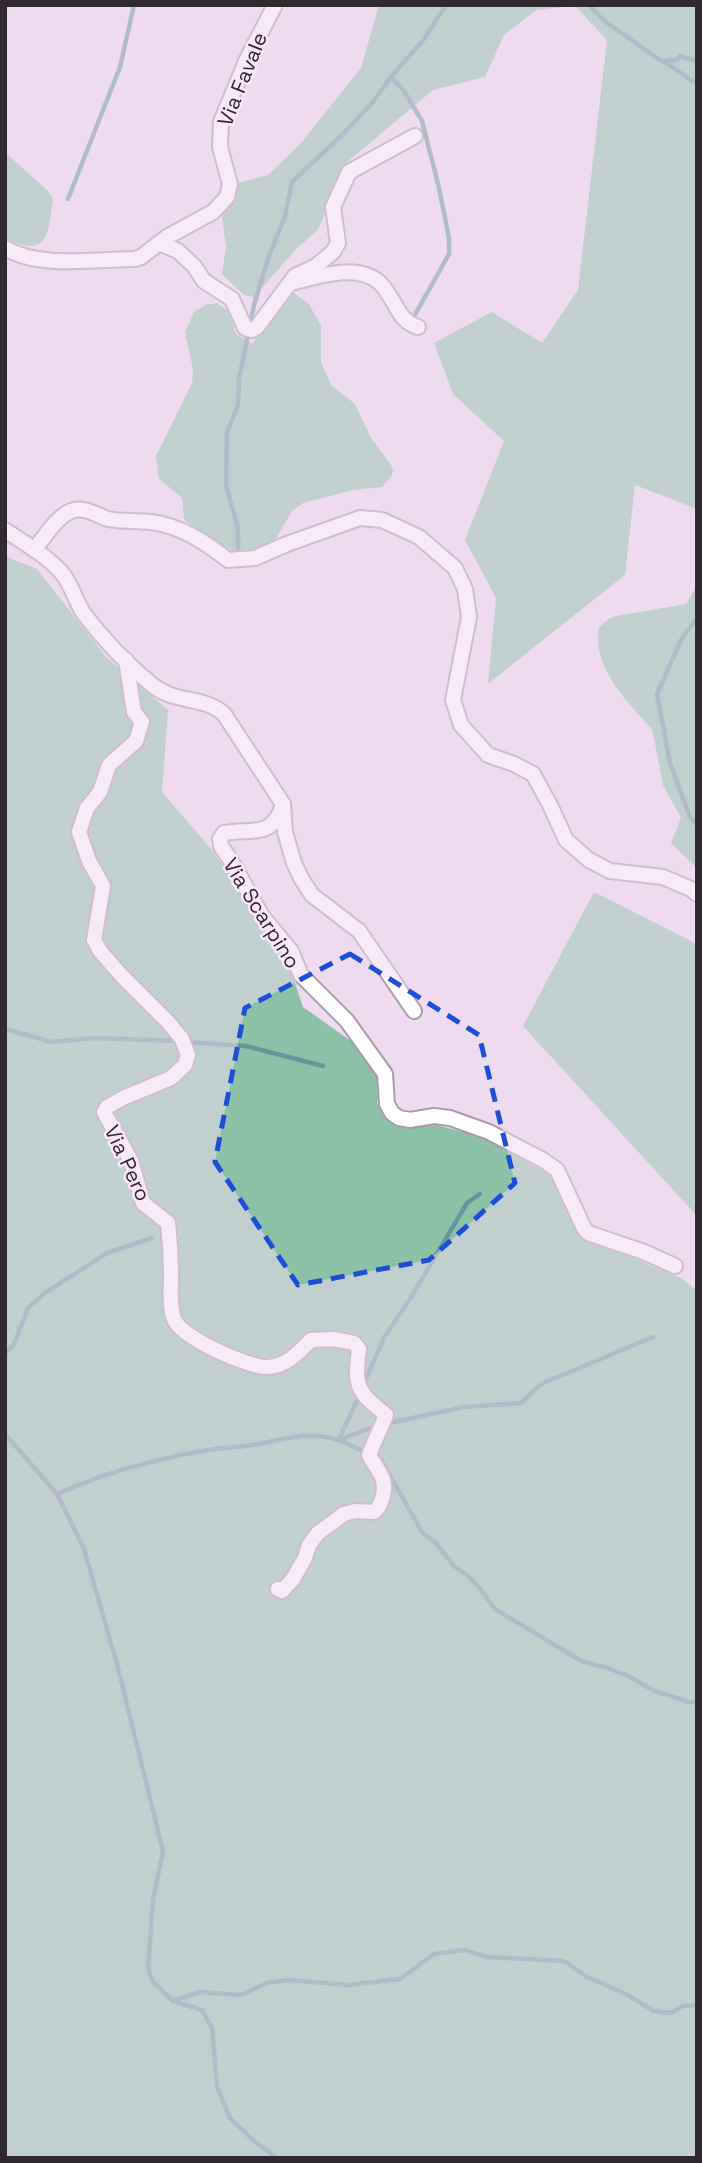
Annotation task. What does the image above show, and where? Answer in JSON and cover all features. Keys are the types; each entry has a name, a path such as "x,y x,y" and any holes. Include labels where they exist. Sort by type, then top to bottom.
{"street":[{"name":"Via Favale","path":"5,248 21,256 43,261 135,259 213,212 227,197 230,184 220,147 221,122 247,59 275,5"},
{"path":"159,243 178,251 194,266 204,281 232,299 245,328 252,330 295,276 325,261 333,252 338,243 332,207 349,172 415,136"},
{"path":"288,285 341,273 357,272 367,275 381,283 402,318 410,325 418,327"},
{"path":"34,550 59,519 77,510 85,510 109,519 152,522 175,527 208,544 229,560 255,558 360,518 382,520 418,537 455,568 465,589 469,617 453,700 461,725 488,755 533,774 566,840 589,859 610,871 663,877 697,894"},
{"path":"5,530 54,564 64,575 82,611 108,642 162,692 171,698 209,705 224,714 283,804 285,832 301,878 312,895 359,931 414,1011"},
{"name":"Via Pero","path":"126,660 134,712 142,722 136,741 109,765 100,792 86,808 79,832 89,861 103,886 94,940 120,974 182,1039 188,1055 186,1065 171,1078 123,1098 107,1107 104,1112 131,1160 143,1203 168,1223 172,1311 175,1323 199,1343 243,1361 267,1367 286,1363 311,1339 354,1343 359,1349 356,1371 359,1389 366,1399 386,1415 369,1455 383,1477 383,1499 380,1508 374,1512 355,1511 344,1514 318,1533 288,1587 282,1591 278,1589"},
{"name":"Via Scarpino","path":"283,804 279,817 267,828 224,833 220,839 221,846 262,916 291,951 301,975 347,1021 385,1074 387,1104 392,1113 410,1120 434,1116 450,1118 489,1132 543,1160 557,1170 588,1233 675,1266"}],"highlighted area":[{"path":"350,954 479,1035 515,1183 429,1260 298,1285 215,1162 245,1008"}],"green space":[{"path":"379,5 697,5 697,509 635,485 625,575 488,684 496,598 465,540 504,441 453,394 434,343 492,312 542,343 578,290 607,40 575,6 536,10 504,35 485,77 433,90 346,163 318,230 296,249 254,297 244,295 222,274 226,247 222,217 238,183 268,175 301,143 361,68"},
{"path":"5,152 48,191 53,199 47,233 38,245 19,244 5,238"},
{"path":"294,293 309,304 321,326 321,362 331,385 355,404 371,438 393,470 391,477 382,487 353,490 303,503 292,511 274,542 235,553 184,520 182,498 159,479 156,456 192,383 193,369 185,332 194,312 205,305 217,303 228,311 236,334 252,344 288,295"},
{"path":"5,556 37,569 106,657 168,710 162,792 212,850 286,957 303,1007 358,1046 381,1079 377,1104 402,1127 436,1125 483,1137 552,1176 582,1236 683,1279 697,1291 697,2158 5,2158"},
{"path":"697,585 697,868 671,843 681,818 663,785 653,733 621,694 605,669 598,642 599,627 610,618 686,604"},
{"path":"594,892 697,944 697,1216 523,1026"}],"waterway":[{"path":"68,199 120,67 134,5"},
{"path":"238,550 238,529 226,485 227,432 238,405 239,379 254,305 285,216 292,182 372,103 424,39 446,5"},
{"path":"589,5 602,19 662,61 677,60 680,56 697,61"},
{"path":"663,61 697,84"},
{"path":"391,77 404,91 422,121 449,238 449,254 412,320"},
{"path":"697,618 682,638 657,694 670,763 690,817 697,825"},
{"path":"5,1029 52,1042 93,1038 178,1041"},
{"path":"186,1042 246,1046 323,1066"},
{"path":"363,1385 385,1336 467,1203 480,1194"},
{"path":"5,1354 14,1344 28,1308 45,1293 107,1253 152,1238"},
{"path":"385,1424 464,1407 521,1403 541,1384 653,1337"},
{"path":"339,1439 360,1394"},
{"path":"339,1440 377,1426"},
{"path":"5,1434 57,1494 84,1549 117,1664 163,1851 153,1900 148,1969 153,1982 173,2001 202,2010 212,2028 217,2087 230,2118 277,2158"},
{"path":"57,1494 128,1468 165,1459 295,1437 331,1438 366,1453"},
{"path":"377,1458 381,1460 422,1532 435,1542 454,1566 479,1587 495,1609 583,1662 628,1676 655,1691 697,1702"},
{"path":"173,2001 199,1992 241,1995 267,1983 288,1980 348,1985 400,1979 434,1954 464,1950 487,1957 564,1961 587,1977 626,1994 654,2011 670,2013 683,2006 697,2005"}]}
